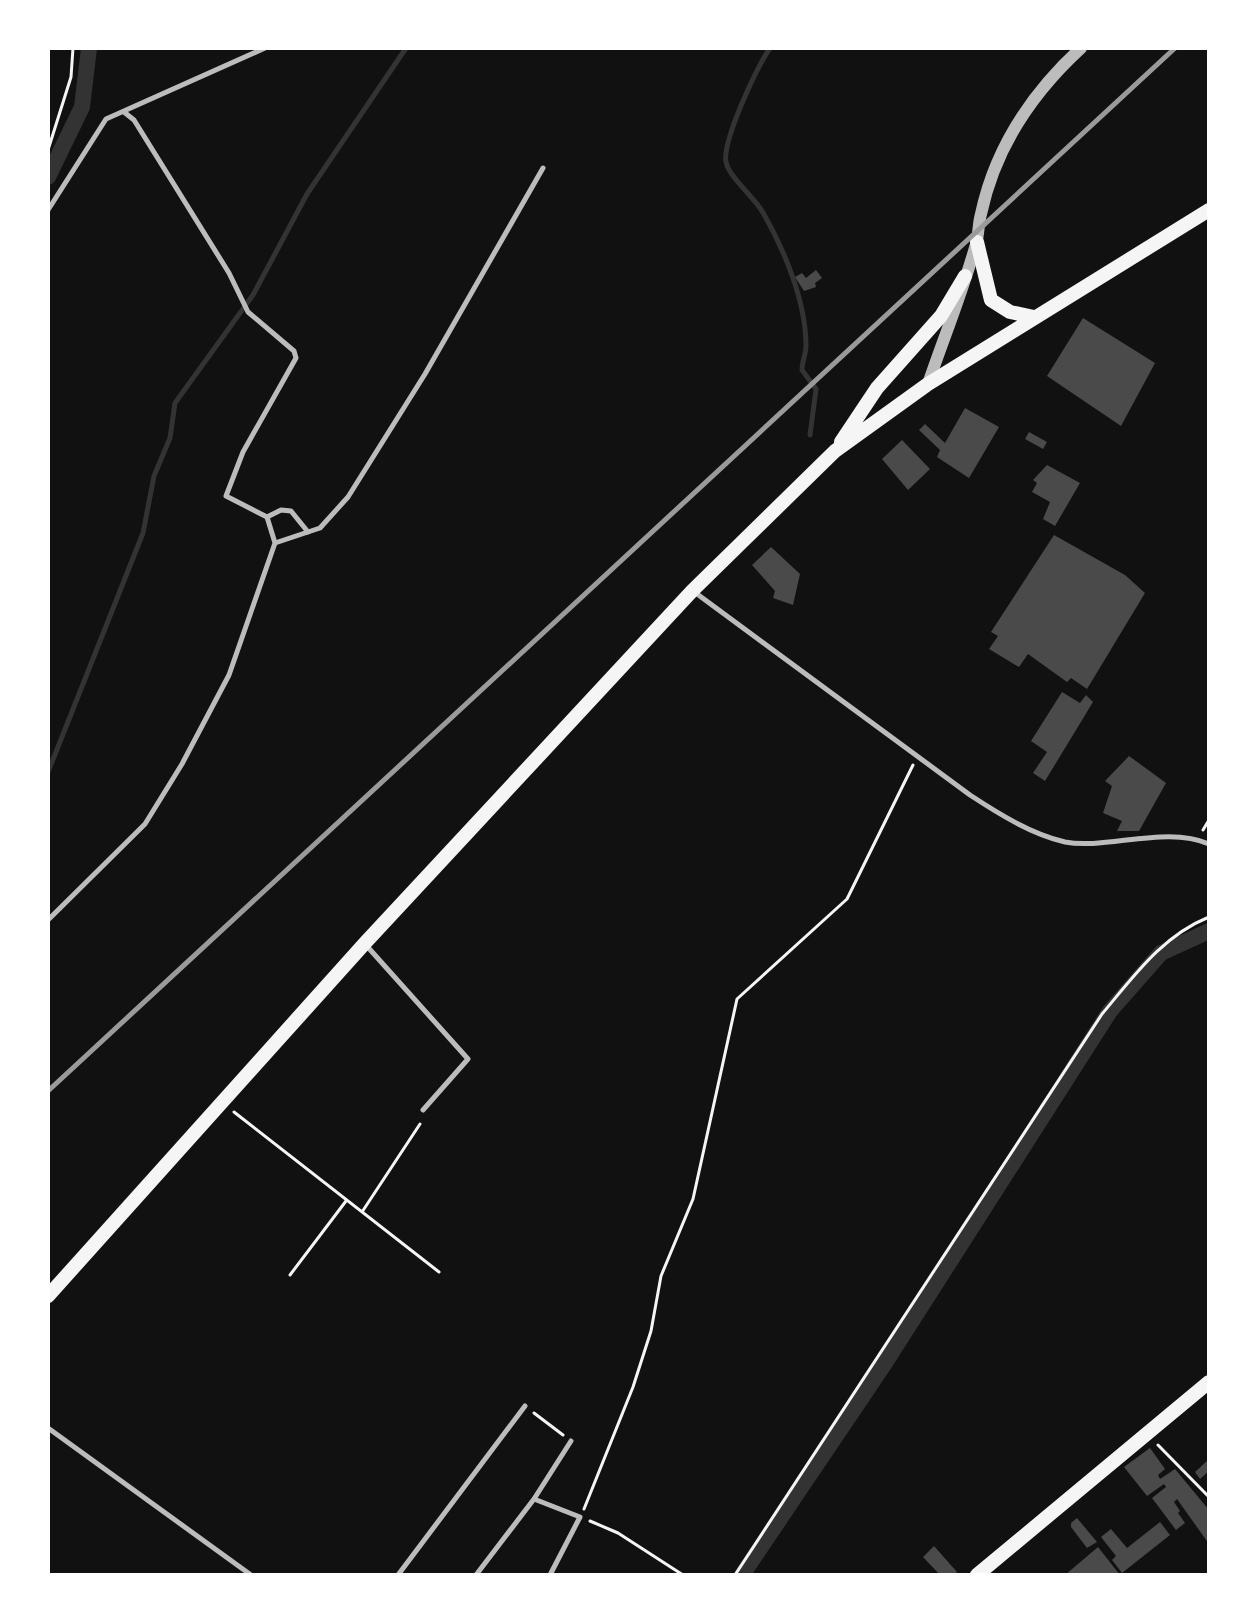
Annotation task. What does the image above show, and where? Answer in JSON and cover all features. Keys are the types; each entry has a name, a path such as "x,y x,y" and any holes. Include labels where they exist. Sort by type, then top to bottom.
{"main road":[{"path":"48,1296 365,943 692,591 835,451 928,384 1209,210"},
{"path":"977,242 991,300 1010,312 1034,317"},
{"path":"835,451 877,388 941,316 965,276"},
{"path":"977,1575 1209,1382"}],"street":[{"path":"928,384 977,242 987,193 1016,124 1037,92 1081,48"}],"lane":[{"path":"48,210 106,119 265,48"},
{"path":"48,920 145,824 182,764 229,675 275,543 267,517 226,496 243,452 294,367 294,351 248,312 229,273 142,132 124,112"},
{"path":"275,543 320,528 348,497 425,374 543,168"},
{"path":"267,517 281,510 291,511 308,532"},
{"path":"692,591 970,795 1014,823 1067,842 1143,838 1199,839 1209,844"},
{"path":"365,943 468,1059 423,1110"},
{"path":"398,1575 525,1406"},
{"path":"48,1428 251,1575"},
{"path":"476,1575 534,1499 571,1441"},
{"path":"534,1499 580,1517 550,1575"}],"path":[{"path":"48,150 71,77 73,48"},
{"path":"683,1575 618,1533 580,1517 633,1387 651,1331 661,1276 693,1199 737,999 847,899 918,754"},
{"path":"1199,839 1209,820"},
{"path":"735,1575 1102,1014 1158,948 1192,924 1209,917"},
{"path":"222,1103 439,1272"},
{"path":"362,1212 420,1124"},
{"path":"290,1275 346,1200"},
{"path":"525,1406 571,1441"},
{"path":"1147,1433 1209,1497"}],"building":[{"path":"816,270 822,278 815,283 816,287 804,291 795,277 802,273 806,278"},
{"path":"1083,318 1155,363 1121,426 1047,376"},
{"path":"965,408 999,427 969,478 937,457 940,450 919,430 925,424 945,443"},
{"path":"1029,432 1047,442 1043,449 1025,439"},
{"path":"902,440 930,469 908,490 882,459"},
{"path":"1047,465 1080,483 1055,526 1043,519 1050,502 1032,492 1037,483 1033,480"},
{"path":"1054,535 1125,575 1145,593 1087,689 1071,678 1067,682 1028,654 1019,667 989,649 998,636 991,632"},
{"path":"771,547 800,574 793,605 773,598 775,591 752,565"},
{"path":"1062,692 1080,703 1086,695 1093,702 1045,781 1033,773 1047,752 1031,741"},
{"path":"1129,756 1166,783 1139,831 1117,831 1122,821 1103,813 1112,786 1105,781"},
{"path":"1150,1448 1165,1469 1158,1475 1160,1479 1175,1469 1209,1510 1209,1544 1177,1499 1174,1502 1185,1523 1176,1530 1152,1498 1166,1487 1164,1484 1147,1496 1124,1467"},
{"path":"1209,1459 1209,1471 1200,1479 1195,1472"},
{"path":"1077,1518 1097,1542 1087,1548 1071,1527"},
{"path":"1160,1522 1170,1535 1122,1573 1112,1560 1116,1556 1101,1537 1111,1529 1127,1548"},
{"path":"934,1546 957,1572 940,1575 923,1557"},
{"path":"1098,1547 1120,1575 1065,1575"}],"waterway":[{"path":"48,177 82,107 89,48"},
{"path":"48,772 143,533 154,476 170,438 175,403 253,295 307,194 406,48"},
{"path":"770,48 735,122 726,162 731,174 758,205 770,226 798,294 806,346 802,370 816,389 810,435"},
{"path":"742,1575 885,1363 1110,1011 1161,953 1209,931"}],"railway":[{"path":"48,1091 1175,48"}]}
